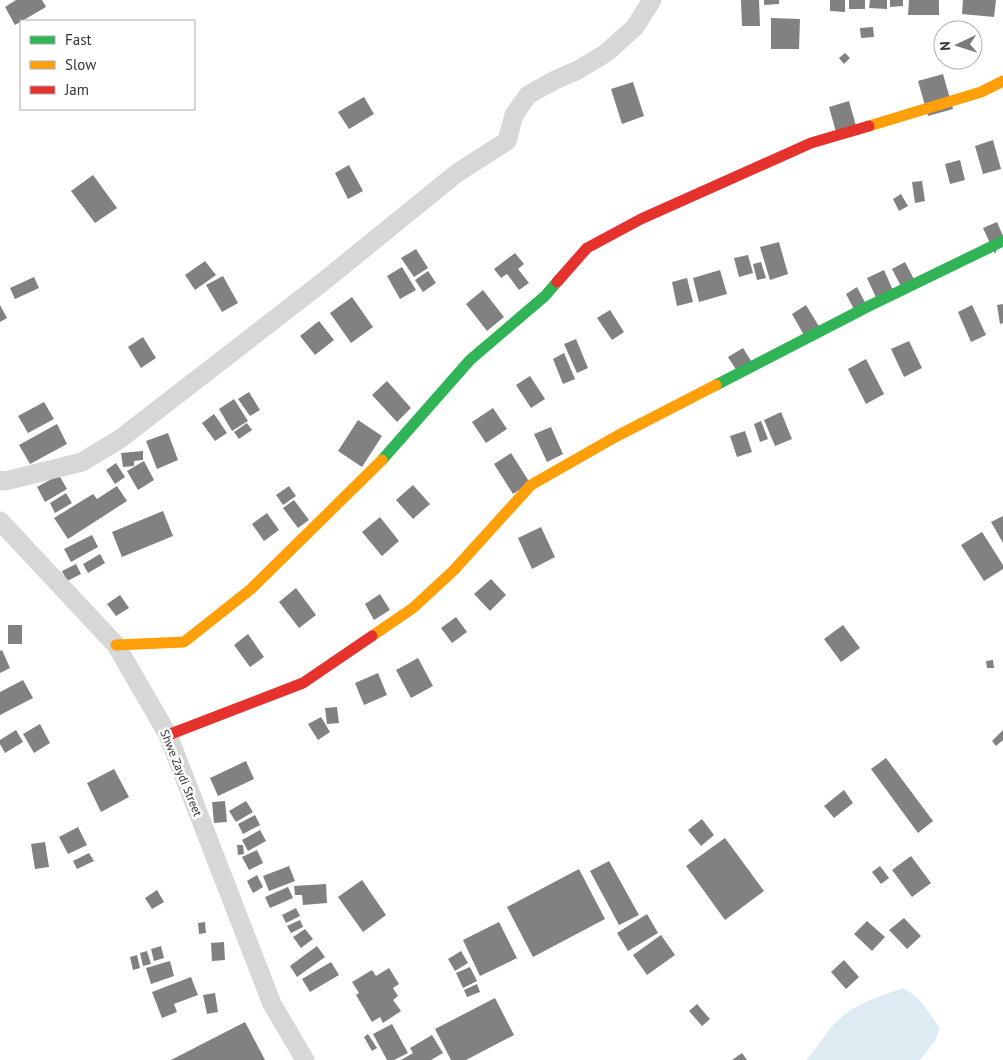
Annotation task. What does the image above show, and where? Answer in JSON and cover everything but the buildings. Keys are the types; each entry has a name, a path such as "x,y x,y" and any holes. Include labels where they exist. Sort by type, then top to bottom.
{"street":[{"path":"0,480 5,481 82,462 120,439 324,281 457,173 508,141 514,115 528,95 606,54 634,27 652,0"},
{"path":"116,645 184,642 250,589 369,474 470,360 545,296 586,248 641,219 811,142 981,92 1003,81"},
{"path":"168,735 303,684 413,608 454,570 531,485 634,427 869,306 1003,241"},
{"name":"Shwe Zaydi Street","path":"0,521 116,645 168,735 272,1004 306,1060"}],"shaded area":[{"path":"904,988 919,999 940,1028 935,1041 920,1060 806,1060 842,1016 867,1001"}],"traffic: fast":[{"path":"716,385 869,306 1003,241"},
{"path":"382,460 470,360 545,296 557,282"}],"traffic: slow":[{"path":"869,126 981,92 1003,81"},
{"path":"372,636 413,608 454,570 531,485 617,436 716,385"},
{"path":"116,645 184,642 251,589 382,460"}],"traffic: jam":[{"path":"557,282 587,248 641,219 811,143 869,126"},
{"path":"168,735 303,683 372,636"}]}
